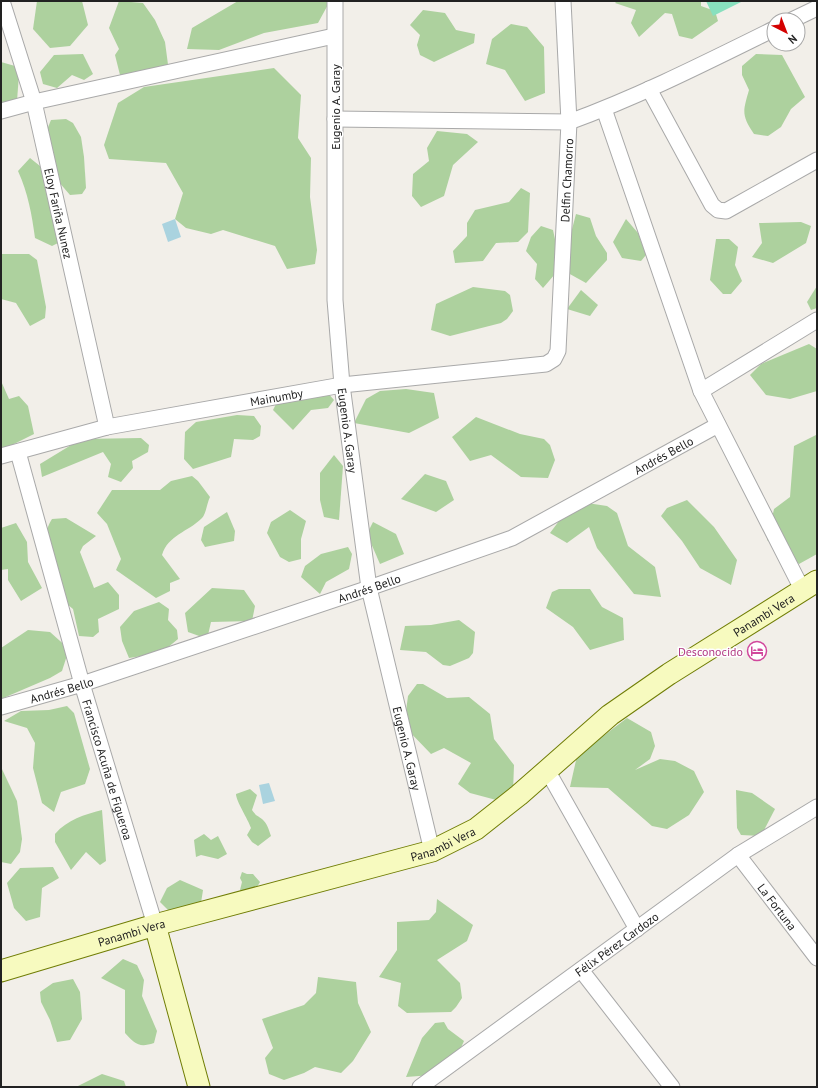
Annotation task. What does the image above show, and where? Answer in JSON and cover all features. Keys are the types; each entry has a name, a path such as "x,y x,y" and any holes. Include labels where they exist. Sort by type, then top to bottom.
{"street":[{"name":"Eloy Fariña Nunez","path":"2,1 34,102 107,427"},
{"name":"Eugenio A. Garay","path":"335,1 336,300 342,386 370,588 432,851"},
{"name":"Delfin Chamorro","path":"554,359 558,351 569,122 563,1"},
{"path":"806,13 817,8"},
{"path":"335,119 569,122 649,90 766,33"},
{"path":"1,111 34,102 334,36"},
{"path":"649,90 712,205 718,210 726,211 817,160"},
{"path":"604,109 700,391 718,426 809,585"},
{"path":"700,391 817,320"},
{"name":"Mainumby","path":"1,456 107,427 342,386 546,364 554,359"},
{"name":"Andrés Bello","path":"1,707 82,684 370,588 512,538 718,426"},
{"name":"Francisco Acuña de Figueroa","path":"18,452 82,684 155,925 199,1087"},
{"name":"Panambi Vera","path":"1,971 155,925 432,851 476,829 610,715 669,674 809,585"},
{"path":"547,770 637,929"},
{"name":"Félix Pérez Cardozo","path":"420,1087 738,855 817,807"},
{"name":"La Fortuna","path":"738,855 817,958"},
{"path":"581,970 672,1087"}],"green space":[{"path":"37,1 82,1 88,25 70,46 50,48 33,29"},
{"path":"119,1 143,3 155,20 165,42 169,72 121,79 115,55 119,49 109,28"},
{"path":"238,1 330,1 318,23 264,33 219,50 187,49 192,28"},
{"path":"617,1 701,1 701,6 715,11 718,21 692,39 679,36 672,14 665,13 639,37 631,23 636,10 615,3"},
{"path":"706,1 743,1 713,16"},
{"path":"423,10 445,13 456,30 475,34 474,43 434,62 420,55 417,45 420,35 410,25"},
{"path":"511,24 527,27 544,47 545,93 525,101 505,70 486,64 492,39"},
{"path":"83,54 93,74 84,80 72,75 57,88 43,84 40,72 54,55"},
{"path":"756,54 782,55 805,97 791,109 781,127 768,136 754,134 744,113 749,90 742,75 742,66"},
{"path":"1,62 15,66 19,74 17,101 1,105"},
{"path":"274,68 301,95 298,138 311,158 310,197 317,250 315,264 287,269 275,246 223,230 211,234 186,228 175,219 183,193 166,163 109,159 104,145 118,103 144,87"},
{"path":"66,119 73,123 81,137 86,188 82,194 70,195 58,181 44,137 51,120"},
{"path":"437,131 467,134 478,142 453,165 444,196 421,207 412,196 413,174 429,161 427,148"},
{"path":"30,158 45,170 44,186 61,205 58,243 52,246 35,238 29,204 18,171"},
{"path":"521,188 530,193 528,232 518,242 496,243 483,261 455,263 453,251 467,236 467,223 475,210 509,202"},
{"path":"576,214 590,218 596,236 607,253 607,260 586,283 568,273 566,252"},
{"path":"626,219 638,233 646,255 641,261 622,258 613,242"},
{"path":"801,222 811,226 806,243 773,263 752,257 762,243 759,223"},
{"path":"541,226 553,230 561,267 543,288 535,279 537,264 526,251 531,237"},
{"path":"716,239 729,239 738,247 735,265 742,281 731,294 723,294 710,280"},
{"path":"1,254 29,254 37,260 46,307 45,318 30,326 16,303 1,299"},
{"path":"817,286 817,308 811,310 807,302"},
{"path":"473,287 505,291 510,295 513,311 507,319 501,323 450,336 431,330 436,304"},
{"path":"581,290 598,305 590,316 567,309"},
{"path":"809,344 817,349 817,391 790,399 766,395 750,375 761,364"},
{"path":"1,381 9,399 19,396 28,406 34,434 1,449"},
{"path":"406,389 434,393 439,418 409,433 354,423 366,399 380,391"},
{"path":"326,391 334,400 328,408 311,410 293,430 273,410 277,402"},
{"path":"237,415 254,416 261,426 260,436 253,440 234,439 231,457 193,469 184,459 185,432 196,422"},
{"path":"476,417 520,434 544,439 550,445 555,460 548,478 521,477 491,455 470,461 452,437"},
{"path":"816,435 817,554 799,564 767,540 774,509 790,497 794,446"},
{"path":"141,438 149,445 148,452 132,461 133,468 121,482 108,477 111,464 103,452 42,477 40,464 81,439"},
{"path":"334,455 343,466 339,520 324,517 320,500 320,473"},
{"path":"425,474 446,481 454,500 436,512 401,499"},
{"path":"192,476 198,481 210,497 205,514 197,523 174,538 165,548 162,555 180,579 170,583 170,591 156,598 116,570 121,559 107,524 97,513 112,490 160,490 171,481"},
{"path":"687,500 714,527 737,560 731,585 700,568 682,541 661,516 667,508"},
{"path":"587,503 607,506 617,513 628,546 655,567 661,597 634,594 597,548 589,527 567,543 550,533 565,513"},
{"path":"290,510 306,521 301,539 301,559 289,562 280,557 267,533 271,522"},
{"path":"227,512 235,531 234,541 205,547 201,540 204,527"},
{"path":"66,518 96,536 83,546 80,552 94,588 108,582 119,595 119,609 98,619 99,632 93,637 79,636 73,609 48,588 44,544 48,527 52,519"},
{"path":"373,522 396,534 404,554 380,564 367,534"},
{"path":"16,523 27,542 28,562 42,588 21,601 8,580 8,569 1,570 1,528"},
{"path":"348,547 352,554 349,569 326,582 320,594 301,577 305,566 321,554"},
{"path":"212,588 244,590 255,606 252,621 211,622 208,635 202,637 188,632 185,613"},
{"path":"559,589 590,589 602,607 623,618 624,640 590,650 573,627 546,608 552,592"},
{"path":"159,602 169,609 168,620 177,630 178,639 161,653 129,658 122,641 120,627 134,611"},
{"path":"459,620 475,632 473,653 469,658 450,666 443,665 426,652 400,650 405,626 431,625"},
{"path":"28,630 50,632 69,649 62,671 50,678 1,699 1,648"},
{"path":"417,684 423,684 447,698 469,697 490,714 494,739 514,765 513,792 500,801 470,793 458,784 471,763 444,748 431,754 404,726 408,696"},
{"path":"67,706 74,713 90,769 85,784 61,792 54,812 42,803 33,768 35,743 27,728 4,721 21,711 49,710"},
{"path":"627,718 651,732 655,746 650,759 635,770 660,759 675,761 694,771 704,792 689,815 667,829 652,826 608,788 570,787 577,756"},
{"path":"1,767 17,801 22,839 20,852 11,864 1,862"},
{"path":"250,789 257,795 252,810 265,822 271,836 258,846 252,842 247,835 251,828 236,794"},
{"path":"736,790 752,793 775,809 761,836 741,835 737,828"},
{"path":"102,810 106,861 100,865 86,852 71,870 55,842 55,834 71,821"},
{"path":"204,834 211,840 218,836 227,854 218,859 201,855 196,857 194,840"},
{"path":"53,867 59,878 42,888 40,917 26,921 14,908 7,883 20,868"},
{"path":"242,872 253,874 260,882 254,892 244,895 240,890 242,882 240,878"},
{"path":"180,880 203,890 201,903 170,912 160,902 167,888"},
{"path":"437,899 473,925 467,941 437,960 460,983 462,998 451,1012 407,1013 398,1006 401,983 379,977 397,950 397,922 429,920 436,912"},
{"path":"123,959 137,965 144,980 142,996 157,1031 154,1043 145,1045 138,1044 125,1033 125,990 101,978"},
{"path":"318,977 356,982 358,1003 371,1032 353,1061 341,1073 315,1067 304,1073 284,1080 269,1074 265,1058 273,1048 262,1019 304,1005 316,993"},
{"path":"73,979 80,992 82,1019 70,1040 57,1042 50,1020 41,1002 40,992 53,983"},
{"path":"444,1022 448,1029 464,1041 458,1054 432,1075 406,1077 422,1038 435,1023"},
{"path":"102,1074 124,1081 126,1087 76,1087"}],"water":[{"path":"175,219 181,237 168,242 162,224"},
{"path":"269,783 275,801 263,804 259,785"}],"place":[{"name":"Desconocido","path":"757,651"}]}
